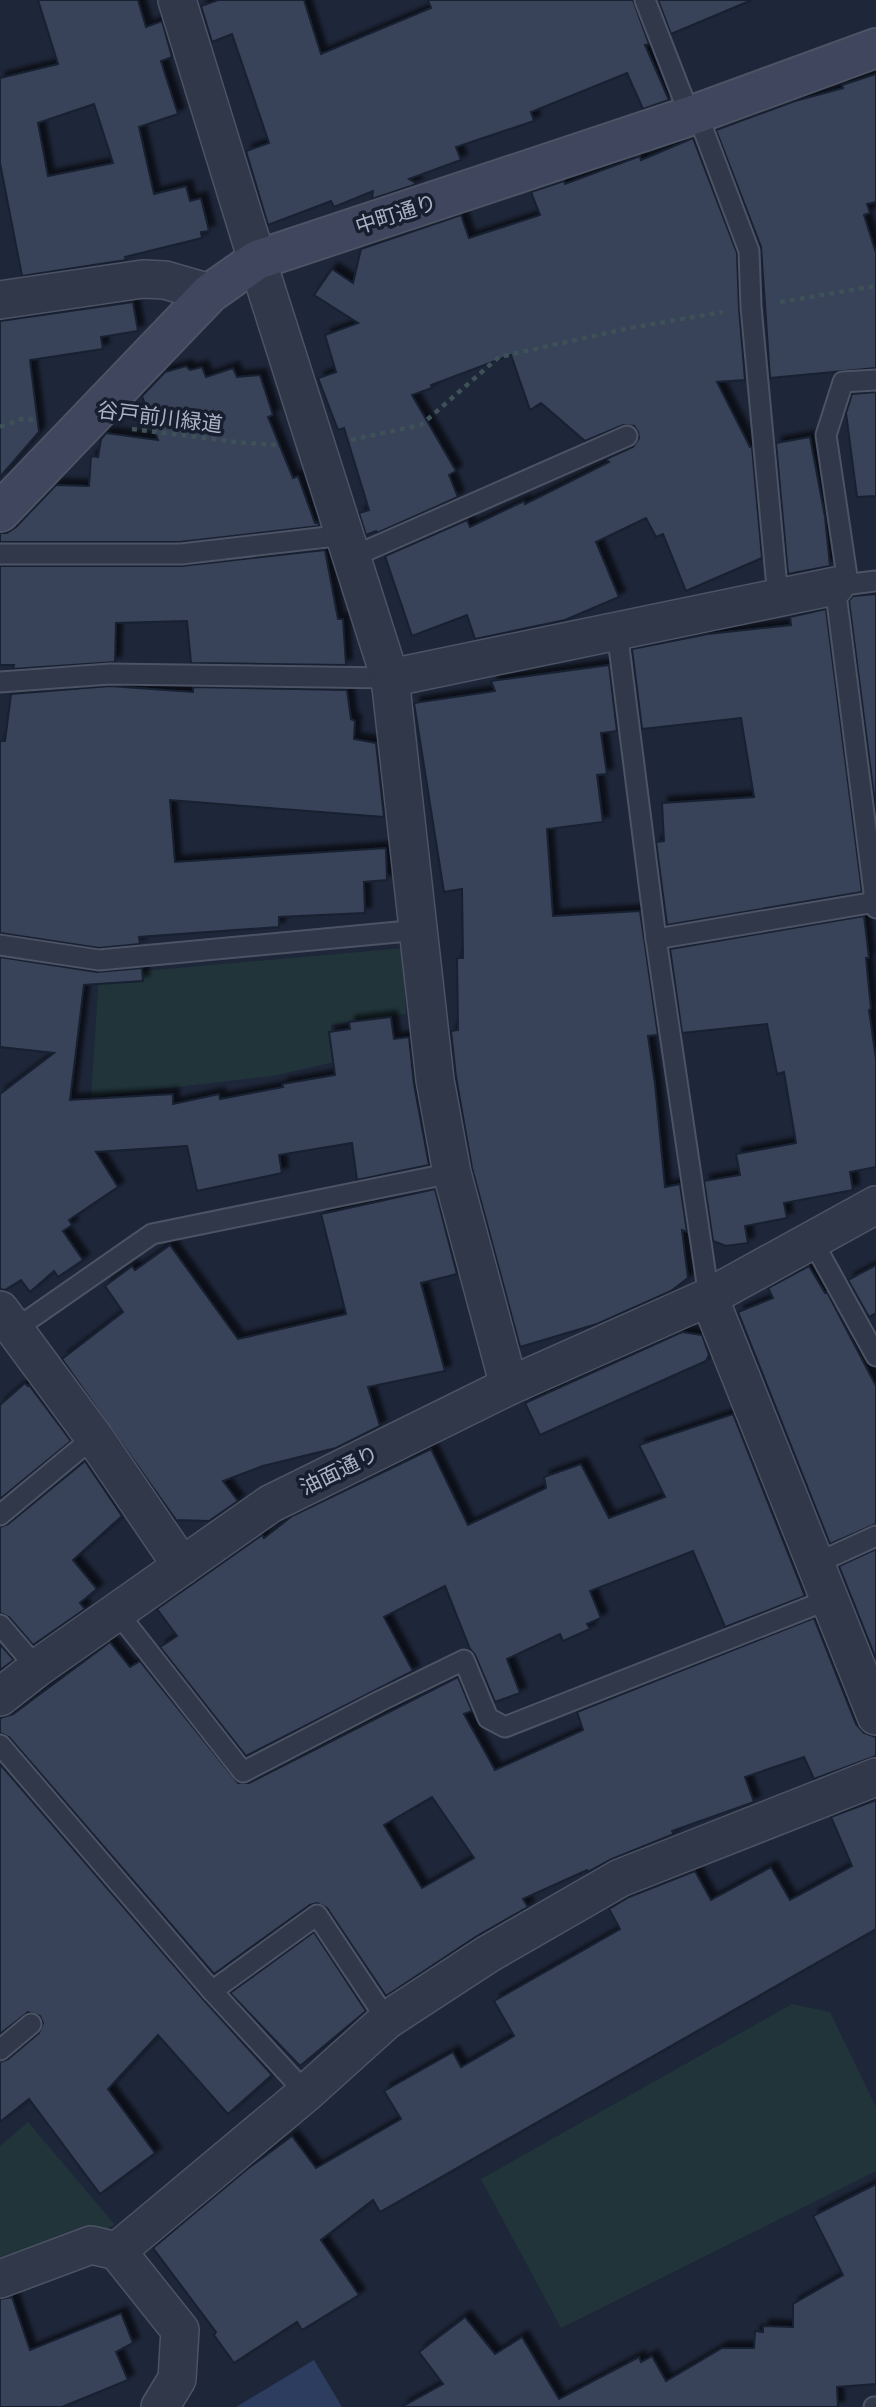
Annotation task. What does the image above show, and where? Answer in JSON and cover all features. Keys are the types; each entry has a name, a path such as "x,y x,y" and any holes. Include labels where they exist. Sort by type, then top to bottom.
{"street":[{"path":"177,0 390,678 435,1080 452,1173 509,1386"},
{"name":"中町通り","path":"0,512 210,293 257,260 694,114 876,48"},
{"path":"0,300 143,279 165,280 210,293"},
{"path":"390,678 841,585"},
{"name":"油面通り","path":"0,1697 270,1504 509,1386 709,1297 876,1205"},
{"path":"709,1297 875,1708"},
{"path":"7,1320 94,1437 182,1566"},
{"path":"117,2251 306,2093 387,2020 488,1954 620,1878 876,1777"},
{"path":"0,2279 91,2245 117,2251 180,2330 177,2379 160,2407"}],"lane":[{"path":"645,0 749,251 751,307 778,598"},
{"path":"876,380 843,382 826,435 841,585 870,812 876,908"},
{"path":"0,554 181,554 348,546 628,436"},
{"path":"841,585 876,581"},
{"path":"617,631 656,939 709,1297"},
{"path":"0,682 110,674 390,678"},
{"path":"656,939 875,902"},
{"path":"0,945 99,960 419,930"},
{"path":"7,1320 152,1234 452,1173"},
{"path":"812,1240 876,1356"},
{"path":"0,1515 94,1437"},
{"path":"816,1564 876,1536"},
{"path":"117,1612 243,1772 464,1660 488,1718 505,1727 830,1599"},
{"path":"0,1625 37,1668"},
{"path":"0,1745 212,1990 306,2093"},
{"path":"212,1990 317,1915 387,2020"},
{"path":"0,2050 31,2024"}],"path":[{"name":"谷戸前川緑道","path":"0,427 21,419 86,423 236,442 317,447 421,425 499,357 630,328 876,286"}],"shaded area":[{"path":"403,948 406,1014 331,1025 335,1062 272,1076 91,1097 99,975"},
{"path":"792,2004 830,2012 876,2107 876,2171 561,2328 481,2179"},
{"path":"28,2122 115,2225 0,2271 0,2146"}],"water":[{"path":"314,2360 342,2407 236,2407"}],"building":[{"path":"38,0 138,0 146,27 162,21 172,57 161,61 178,114 139,127 154,194 186,186 190,201 201,198 209,231 201,232 202,238 125,257 126,260 22,276 0,163 0,78 58,64","holes":["94,104 113,163 48,176 38,123"]},
{"path":"218,0 304,0 321,54 431,8 428,0 633,0 649,44 645,45 669,100 643,109 627,73 531,112 534,121 456,147 461,160 409,179 417,184 372,199 373,191 334,207 331,201 268,225 246,151 269,143 232,34 212,42 201,6"},
{"path":"658,0 752,0 671,34"},
{"path":"876,74 876,202 867,204 870,213 864,215 876,253 876,368 770,378 761,247 716,130 795,101 843,88 842,85"},
{"path":"693,138 737,253 745,380 717,382 752,447 762,558 686,591 663,534 656,537 646,518 596,542 619,597 565,620 475,639 467,615 412,636 385,556 467,520 470,527 524,501 525,504 633,447 639,438 638,432 634,426 623,425 585,441 541,403 530,410 511,355 431,385 432,388 412,395 456,471 449,475 458,497 377,533 376,531 366,535 359,513 369,510 344,428 338,430 318,378 336,372 325,335 358,323 314,295 332,269 353,283 361,249 461,215 469,238 540,215 531,192 564,181 565,184 640,156 641,160"},
{"path":"133,302 138,331 101,337 103,349 30,360 39,432 0,477 0,321"},
{"path":"186,366 190,370 202,367 206,377 233,368 237,377 260,375 273,415 268,417 293,478 298,476 315,523 319,526 180,542 0,542 0,533 7,533 16,527 56,485 89,486 91,456 98,457 101,439 106,433 158,440 142,396 165,372"},
{"path":"876,392 876,496 857,497 846,413 852,394"},
{"path":"810,437 825,517 830,566 788,574 776,443"},
{"path":"325,550 338,619 343,619 346,665 191,663 187,621 116,623 115,662 13,669 14,665 0,665 0,566 181,566"},
{"path":"876,594 876,811 849,601 853,596"},
{"path":"826,609 862,892 667,925 656,842 664,841 662,803 754,797 741,718 642,729 632,649 708,634 791,625 790,617"},
{"path":"609,665 617,731 601,733 607,774 597,775 603,822 547,829 553,916 640,911 658,1035 648,1036 665,1187 680,1184 687,1232 682,1230 688,1278 671,1291 597,1324 520,1347 472,1168 456,1077 451,1031 458,1030 457,958 463,958 462,889 444,892 414,703 495,691 491,681"},
{"path":"110,686 193,692 193,687 347,690 351,719 355,721 354,739 376,743 384,817 170,800 175,862 386,848 387,880 364,882 365,913 279,917 279,927 139,937 140,944 99,948 0,933 0,741 5,741 11,694"},
{"path":"864,916 869,958 866,958 869,1010 876,1059 876,1167 850,1172 853,1190 784,1203 787,1218 745,1226 748,1243 726,1246 713,1241 704,1181 740,1175 736,1154 796,1143 784,1072 777,1074 767,1024 682,1033 670,949"},
{"path":"0,957 97,972 142,968 143,981 84,985 70,1100 173,1094 173,1104 219,1094 220,1099 335,1075 329,1032 350,1029 349,1022 391,1017 394,1039 409,1037 414,1084 429,1165 357,1180 352,1143 279,1155 282,1173 197,1191 187,1146 96,1152 118,1187 69,1220 72,1225 63,1231 83,1260 58,1277 54,1271 30,1292 21,1280 5,1290 0,1289 0,1094 54,1053 0,1047"},
{"path":"435,1189 457,1274 421,1283 445,1371 368,1387 380,1426 336,1448 263,1466 223,1481 238,1501 209,1521 176,1520 62,1359 123,1312 105,1286 132,1266 135,1270 170,1245 238,1339 346,1314 321,1214"},
{"path":"876,1265 876,1313 869,1317 848,1280"},
{"path":"809,1266 825,1293 827,1292 876,1386 876,1524 830,1544 738,1312 773,1298 768,1288"},
{"path":"682,1332 702,1335 709,1355 706,1361 540,1435 525,1403"},
{"path":"25,1383 71,1441 0,1499 0,1405"},
{"path":"733,1414 805,1596 725,1627 693,1551 590,1591 601,1618 587,1624 590,1629 563,1641 560,1634 507,1659 520,1693 495,1702 445,1586 384,1617 413,1671 246,1756 160,1647 177,1636 157,1609 262,1535 264,1538 292,1516 431,1449 468,1525 546,1488 544,1477 581,1464 609,1518 665,1497 639,1445"},
{"path":"85,1461 122,1516 73,1560 97,1589 80,1603 85,1609 33,1645 9,1617 0,1613 0,1527 8,1524"},
{"path":"876,1549 876,1659 839,1566"},
{"path":"814,1618 856,1724 864,1733 876,1737 876,1756 814,1779 804,1757 745,1777 754,1802 672,1831 674,1834 523,1899 528,1907 477,1936 386,1996 327,1908 317,1903 310,1905 214,1974 9,1737 0,1733 0,1718 13,1714 110,1642 130,1667 140,1661 238,1783 249,1783 458,1677 472,1711 464,1714 495,1770 583,1730 577,1712","holes":["432,1797 474,1858 422,1888 384,1825"]},
{"path":"0,1644 14,1660 0,1670"},
{"path":"0,1764 272,2075 228,2114 158,2035 108,2089 155,2153 100,2194 29,2099 0,2122 0,2062 8,2059 39,2033 43,2023 40,2016 28,2012 0,2034"},
{"path":"876,1800 876,1929 380,2212 373,2200 321,2240 359,2295 302,2330 297,2322 234,2363 214,2335 216,2332 153,2248 246,2170 292,2136 316,2168 401,2119 384,2091 453,2052 461,2067 514,2036 494,2001 620,1929 609,1909 629,1897 695,1871 711,1900 771,1867 790,1900 852,1866 831,1817"},
{"path":"314,1932 366,2011 300,2066 230,1993"},
{"path":"876,2184 876,2384 837,2387 838,2407 401,2407 443,2384 419,2352 465,2317 495,2354 522,2337 559,2399 639,2357 641,2362 652,2356 666,2381 722,2348 754,2348 755,2331 763,2332 763,2326 793,2327 793,2304 843,2275 813,2216"},
{"path":"12,2297 30,2350 121,2313 133,2343 116,2352 128,2380 62,2407 0,2407 0,2299"}]}
